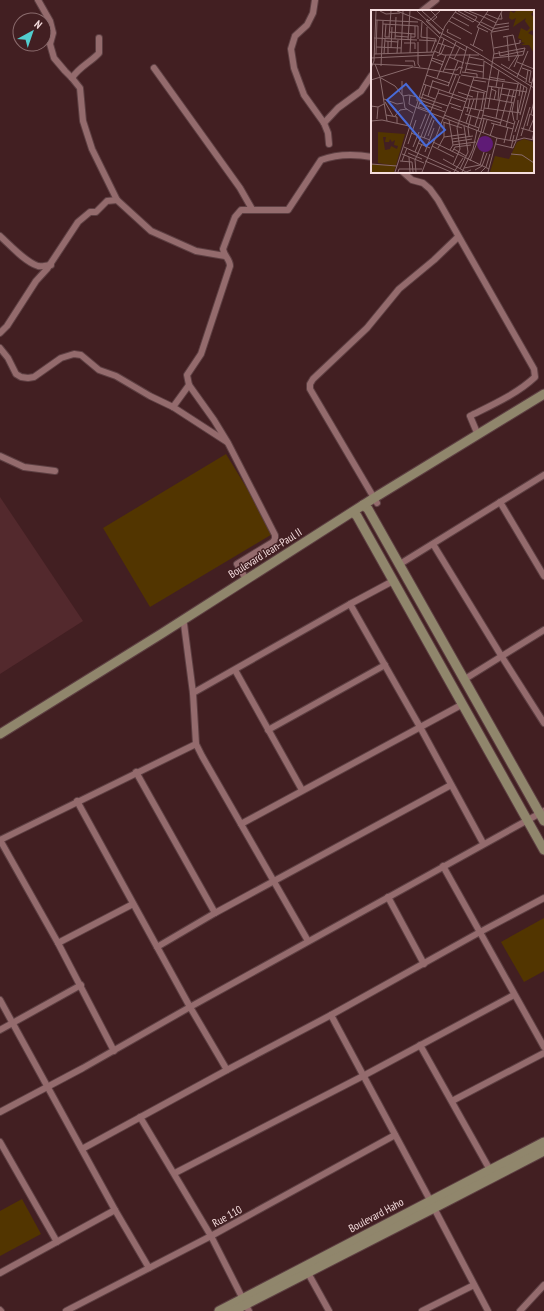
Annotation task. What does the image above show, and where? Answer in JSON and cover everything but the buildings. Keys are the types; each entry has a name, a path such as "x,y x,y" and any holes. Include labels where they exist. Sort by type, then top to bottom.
{"main road":[{"name":"Boulevard Jean-Paul II","path":"1,736 184,624 544,394"},
{"name":"Boulevard Jean-Paul II","path":"376,500 544,400"},
{"path":"366,507 543,815"},
{"name":"Boulevard Jean-Paul II","path":"1,736 246,579 355,514"},
{"path":"355,514 544,850"},
{"name":"Boulevard Haho","path":"233,1311 308,1273 490,1170 544,1142"},
{"name":"Boulevard Haho","path":"219,1311 246,1305 432,1204 544,1150"}],"street":[{"path":"38,0 50,21 53,33 50,44 54,58 80,88 83,120 92,149 116,200 151,231 196,251 225,256"},
{"path":"315,0 313,13 307,25 295,36 291,49 294,68 304,95 324,123 328,133 329,144"},
{"path":"423,10 436,0"},
{"path":"72,78 77,70 91,61 99,52 99,38"},
{"path":"154,68 240,188 252,209"},
{"path":"324,123 338,108 361,91 371,76"},
{"path":"246,579 237,564 273,542 275,535 228,443 214,420 189,385 187,375 201,354 230,266 230,261 225,256 223,249 235,217 241,210 288,210 321,160 329,157 350,155 371,157"},
{"path":"404,173 412,180 423,183 430,189 442,206 458,237 534,369 535,377 527,384 493,405 470,416 478,435"},
{"path":"0,333 7,326 36,281 51,265 78,222 90,212 96,212 107,201 116,200"},
{"path":"0,236 14,250 32,264 40,267 51,265"},
{"path":"376,500 310,389 310,384 313,379 367,328 399,289 458,237"},
{"path":"0,348 8,358 16,374 21,377 28,378 34,377 61,358 74,354 81,355 99,370 116,376 150,396 173,407 228,443"},
{"path":"173,407 189,385"},
{"path":"0,456 24,467 55,471"},
{"path":"400,564 544,475"},
{"path":"500,502 544,576"},
{"path":"433,544 544,723"},
{"path":"193,693 393,581"},
{"path":"350,604 420,727 483,843"},
{"path":"184,624 193,693 196,744 308,941"},
{"path":"465,679 544,630"},
{"path":"268,730 384,665"},
{"path":"235,670 302,790"},
{"path":"241,824 463,704"},
{"path":"114,1051 58,942 0,840 136,772 196,744"},
{"path":"136,772 215,913"},
{"path":"157,947 215,913 452,785"},
{"path":"77,801 190,1007 227,1070"},
{"path":"0,1112 48,1088 483,843 527,820 543,815"},
{"path":"443,866 544,1048"},
{"path":"388,897 424,964"},
{"path":"82,1149 544,898"},
{"path":"58,942 133,904"},
{"path":"0,1030 81,985"},
{"path":"175,1173 363,1076 514,995"},
{"path":"0,1000 115,1210 149,1268"},
{"path":"331,1015 488,1311"},
{"path":"420,1045 490,1170"},
{"path":"452,1101 544,1053"},
{"path":"140,1117 175,1173 211,1236 246,1305"},
{"name":"Rue 110","path":"66,1311 211,1236 396,1135"},
{"path":"0,1142 56,1242"},
{"path":"0,1274 115,1210"},
{"path":"308,1273 329,1311"},
{"path":"422,1311 474,1285"},
{"path":"520,1311 544,1285"}],"shaded area":[{"path":"226,454 274,533 150,607 103,528"},
{"path":"0,497 83,621 0,674"},
{"path":"544,918 544,971 524,982 501,942"},
{"path":"22,1199 41,1234 0,1256 0,1211"}]}
